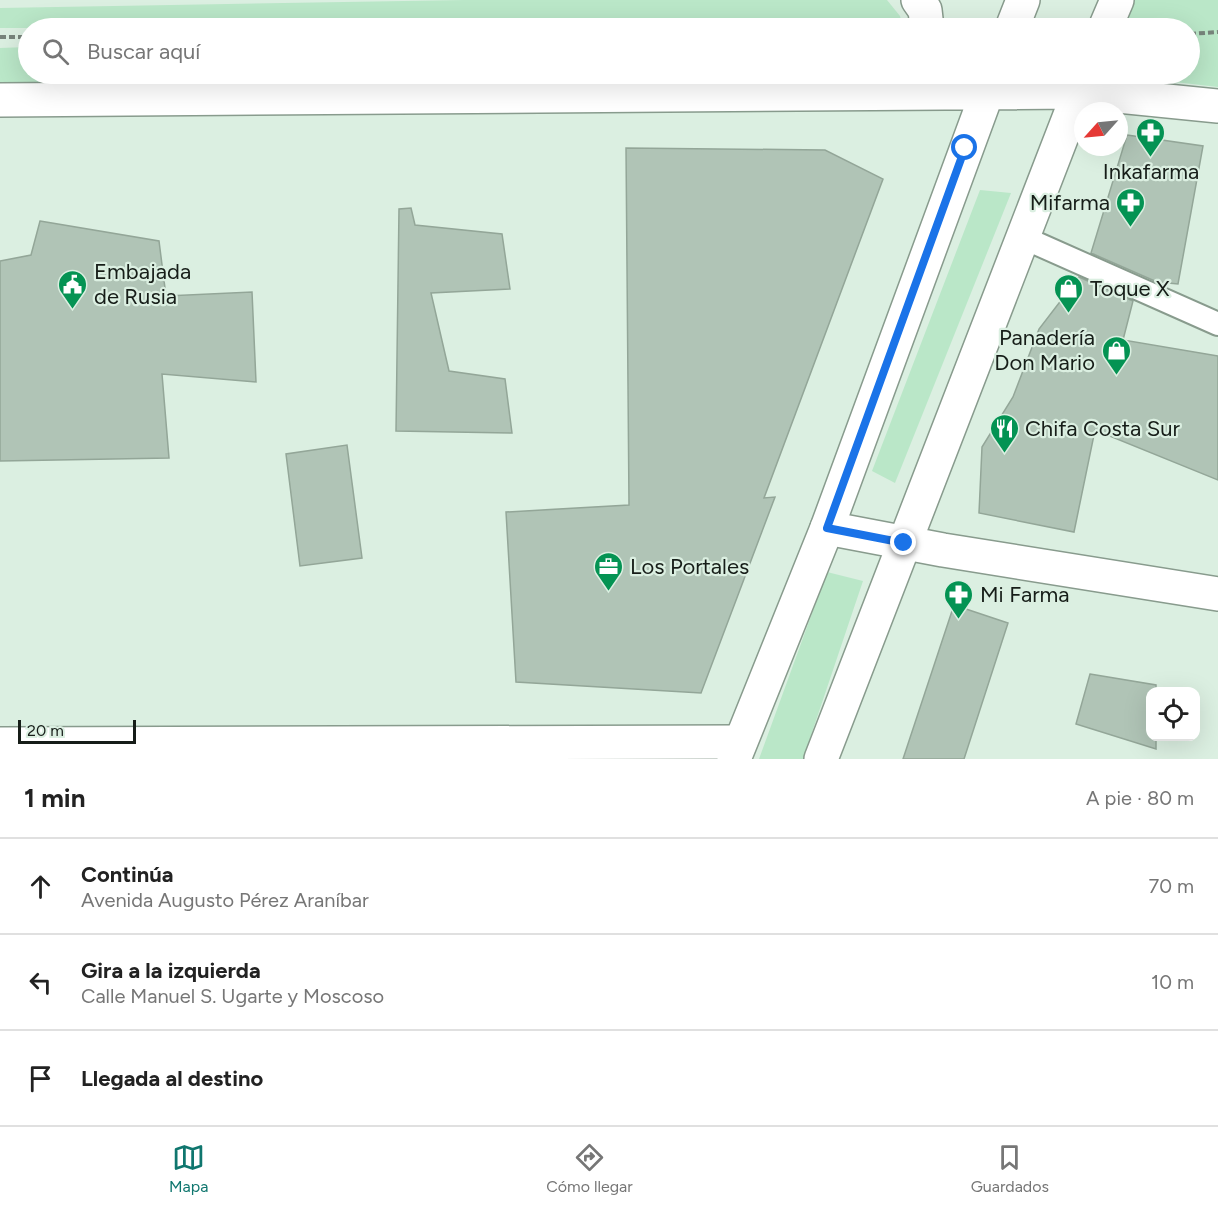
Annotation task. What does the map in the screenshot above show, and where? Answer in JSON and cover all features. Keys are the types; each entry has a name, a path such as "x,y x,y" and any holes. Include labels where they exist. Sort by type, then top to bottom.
{"main road":[{"path":"918,0 925,10 926,18"},
{"path":"1016,18 1023,0"},
{"path":"1109,18 1117,0"},
{"path":"0,100 855,84"},
{"path":"0,744 256,751 737,751 827,528 991,84"},
{"path":"821,759 1082,84"},
{"path":"1088,84 1218,106"},
{"path":"827,528 904,543 1218,594"}],"lane":[{"path":"1022,237 1218,324"}],"path":[{"path":"1200,33 1218,32"},
{"path":"0,37 18,37"}],"green space":[{"path":"464,0 887,0 900,18 18,18 18,28 0,28 0,8"},
{"path":"1134,0 1218,0 1218,87 1192,84 1200,84 1200,18 1128,18"},
{"path":"18,47 18,84 885,84 884,86 0,87 0,48"},
{"path":"980,190 1011,193 895,483 872,471"},
{"path":"827,572 863,581 803,759 759,759"}],"building":[{"path":"1128,135 1203,146 1178,284 1157,282 1091,253 1121,156 1128,156"},
{"path":"626,148 825,150 883,179 764,498 775,497 701,693 516,682 506,512 629,505"},
{"path":"411,208 415,225 502,234 510,289 431,293 449,371 505,379 512,433 396,431 399,209"},
{"path":"40,221 159,241 166,296 252,292 256,382 162,374 169,458 0,461 0,261 31,255"},
{"path":"1079,277 1133,301 1123,340 1218,356 1218,480 1095,430 1074,532 979,513 982,447 1013,397 1039,329"},
{"path":"347,445 362,558 300,566 286,454"},
{"path":"954,605 1008,623 964,759 903,759"},
{"path":"1090,674 1156,685 1156,687 1146,687 1146,741 1156,741 1156,749 1076,724"}],"place":[{"name":"Inkafarma","path":"1151,158"},
{"name":"Mifarma","path":"1131,228"},
{"name":"Embajada de Rusia","path":"73,310"},
{"name":"Toque X","path":"1069,314"},
{"name":"Panadería Don Mario","path":"1116,376"},
{"name":"Chifa Costa Sur","path":"1004,454"},
{"name":"Los Portales","path":"609,592"},
{"name":"Mi Farma","path":"959,620"}],"route":[{"path":"904,543 827,528 965,148"}]}
